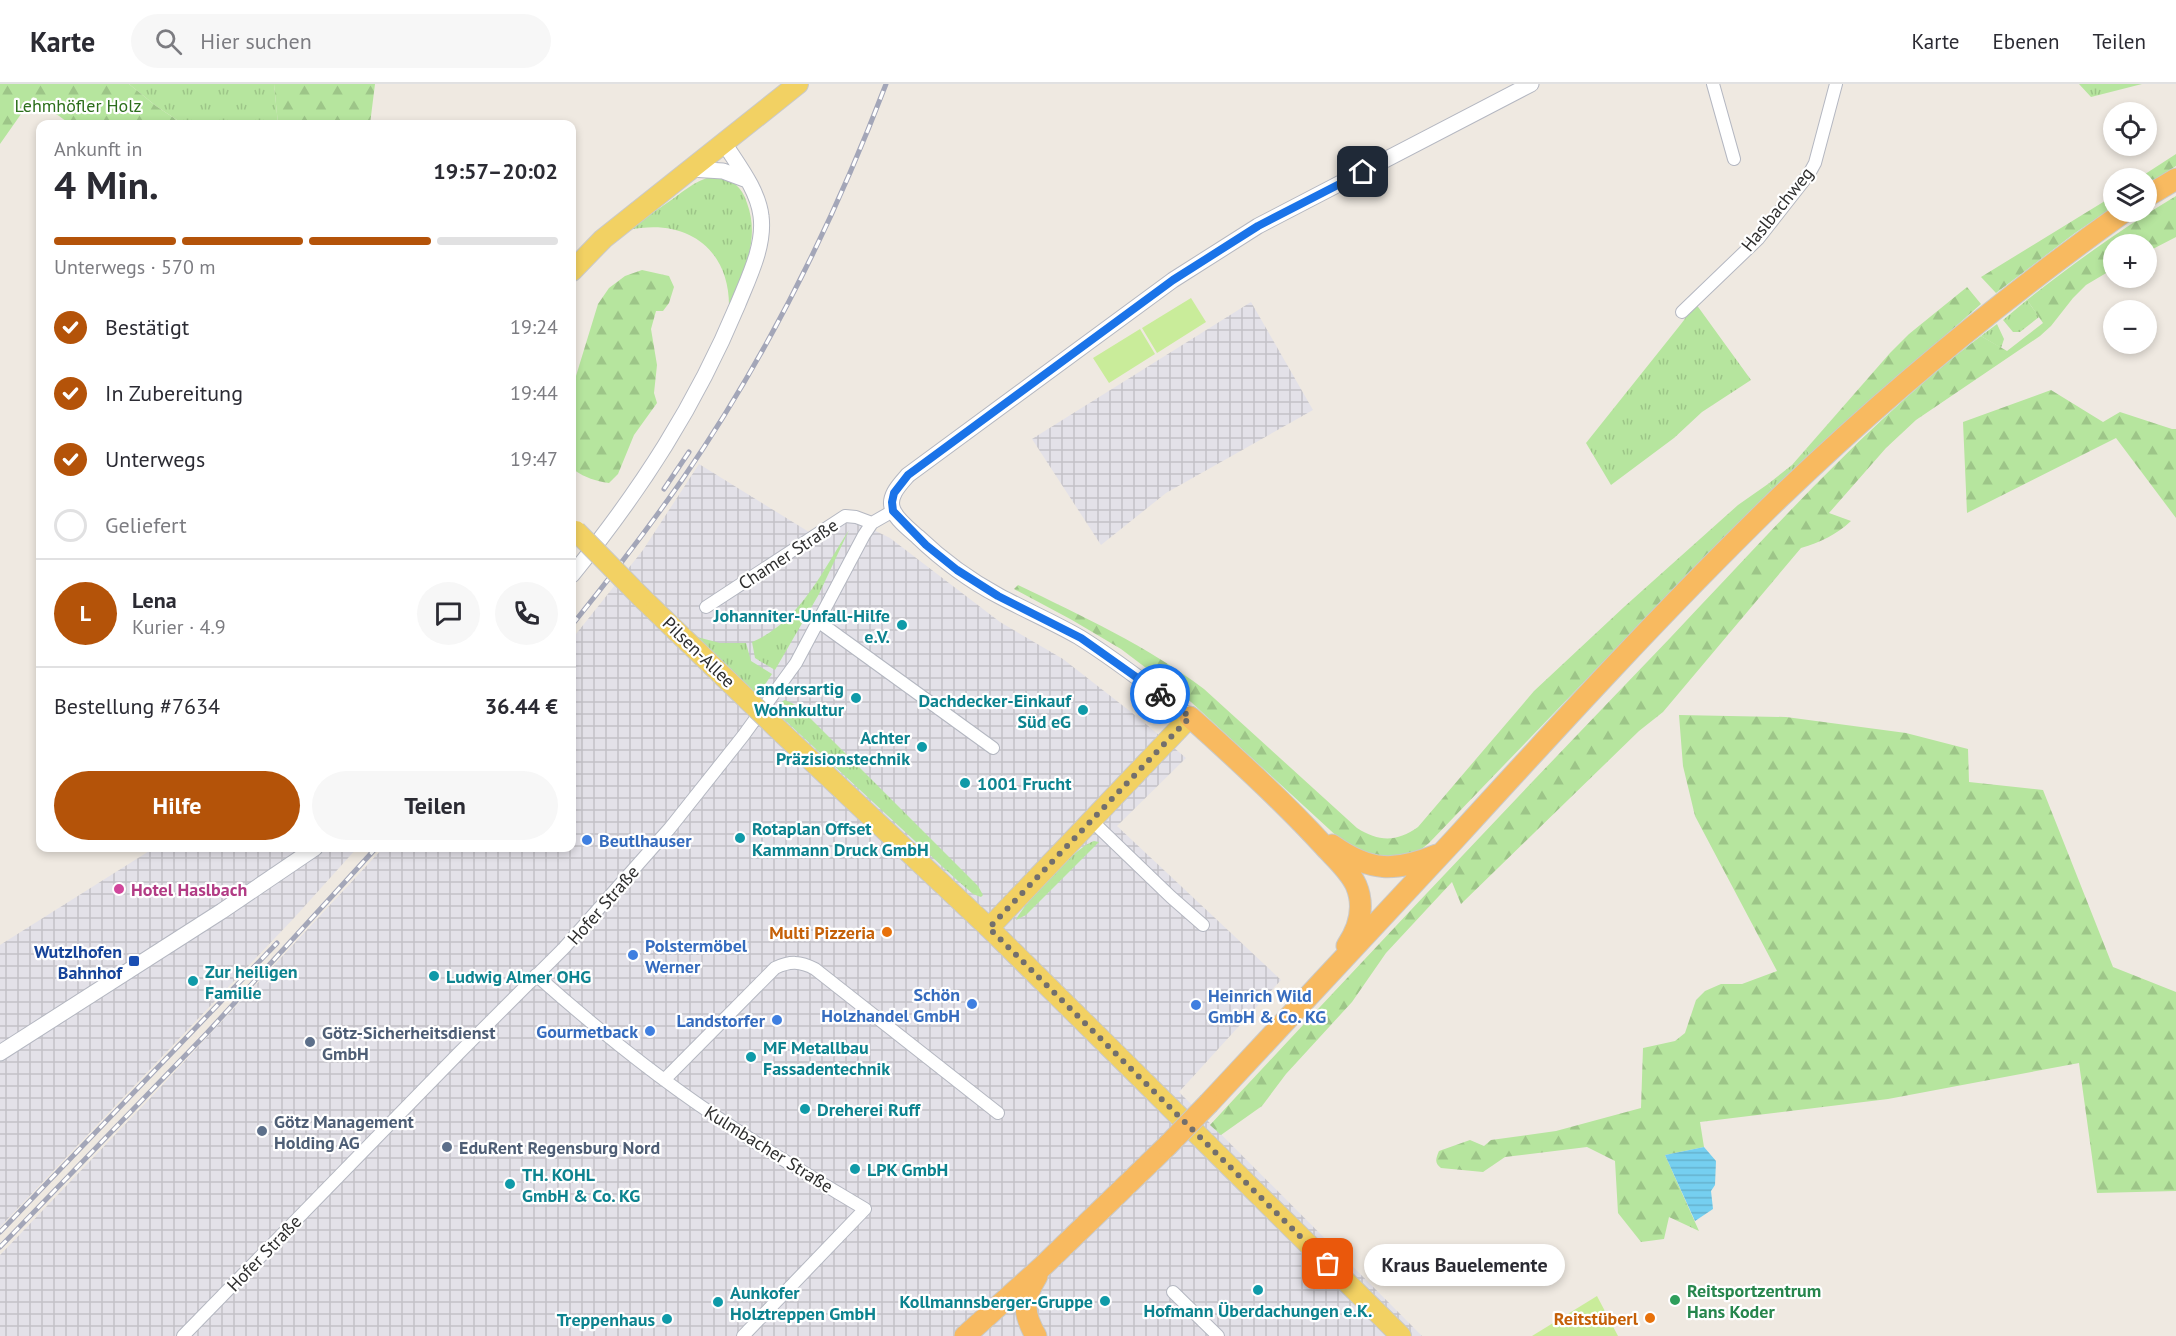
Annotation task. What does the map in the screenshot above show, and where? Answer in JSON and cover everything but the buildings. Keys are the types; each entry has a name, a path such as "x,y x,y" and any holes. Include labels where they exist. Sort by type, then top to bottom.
{"highway":[{"path":"2157,190 2176,179"},
{"path":"965,1336 1043,1266 1209,1103 1588,694 1779,498 1861,422 1973,326 2111,222"},
{"path":"1190,717 1235,757 1307,828 1356,884 1361,907 1358,923 1352,939 1331,972"},
{"path":"1307,828 1348,856 1370,866 1401,867 1443,852"},
{"path":"1036,1336 1028,1322 1025,1301 1029,1289 1043,1266"}],"main road":[{"path":"576,267 603,239 798,84"},
{"name":"Pilsen-Allee","path":"576,530 729,682 989,928 1401,1336"},
{"path":"989,928 1190,717"}],"street":[{"path":"1190,717 1144,681 1081,638 998,596 957,570 926,545 893,511 894,493 908,475 1173,280 1258,226 1531,84"},
{"path":"1713,84 1734,159"},
{"name":"Haslbachweg","path":"1682,312 1758,239 1809,174 1815,163 1836,84"},
{"path":"576,570 613,525 656,463 695,397 726,334 753,267 761,228 761,214 756,197 724,143"},
{"path":"690,169 723,171 747,180"},
{"name":"Hofer Straße","path":"183,1336 564,948 670,828 762,711 796,663 872,523 893,511"},
{"name":"Chamer Straße","path":"706,607 846,516 872,523"},
{"path":"819,622 993,748"},
{"path":"1092,821 1203,926"},
{"path":"0,1053 258,888 309,852"},
{"path":"664,1080 775,968 795,962 804,963 815,969 998,1113"},
{"name":"Kulmbacher Straße","path":"536,975 591,1023 664,1080 747,1137 865,1209 742,1336"},
{"path":"1173,1292 1218,1336"}],"shaded area":[{"path":"1251,302 1313,410 1166,493 1101,545 1032,439"},
{"path":"699,464 809,532 839,513 890,538 1000,622 1063,659 1186,758 1117,826 1281,980 1179,1092 1422,1336 0,1336 0,1255 157,1091 379,852 576,852 576,634 643,550"},
{"path":"148,852 353,852 294,918 0,1227 0,945"}],"green space":[{"name":"Lehmhöfler Holz","path":"0,84 129,84 177,120 65,120 33,97 0,144"},
{"path":"129,84 274,84 278,120 177,120"},
{"path":"274,84 375,84 370,120 278,120"},
{"path":"2079,84 2142,84 2091,97"},
{"path":"2176,154 2176,166 2157,178 2157,168 2154,168"},
{"path":"714,176 731,181 739,188 745,197 751,217 752,231 748,258 729,310 728,289 722,270 713,254 701,242 669,228 649,227 628,230 694,184"},
{"path":"2176,196 2176,237 2157,247 2157,234 2117,234 2135,222 2157,222 2157,208"},
{"path":"2103,202 2103,214 1996,293 1981,277"},
{"path":"2103,243 2103,275 2086,285 2040,336 1916,420 1886,448 1829,513 1851,521 1828,538 1801,548 1663,712 1639,731 1461,904 1452,882 1386,953 1352,1002 1286,1074 1262,1106 1221,1135 1210,1125 1497,819 1858,442 1898,405 1981,336 2007,351 2043,323 2027,300"},
{"path":"642,270 669,276 674,287 669,303 663,311 656,311 651,329 657,365 654,393 657,403 634,435 618,474 609,483 595,480 576,471 576,376 598,304 609,288 625,276"},
{"path":"1967,287 1981,304 1810,455 1806,449 1890,353 1909,334"},
{"path":"1191,298 1206,322 1157,353 1142,328"},
{"path":"2027,300 2039,317 2020,332 2013,332 2003,320"},
{"path":"1696,304 1751,380 1702,412 1674,438 1611,485 1586,443"},
{"path":"1997,324 2004,339 2001,348 1981,336"},
{"path":"1140,329 1155,354 1109,383 1093,358"},
{"path":"2051,390 2103,422 2120,412 2176,429 2176,518 2116,438 1967,513 1963,422"},
{"path":"1806,449 1810,455 1773,491 1768,484 1792,465"},
{"path":"1768,484 1773,491 1655,608 1429,843 1418,852 1381,860 1342,841 1191,702 1121,649 1014,589 1018,585 1090,620 1182,673 1204,689 1357,828 1380,838 1395,838 1418,827 1534,691 1738,505"},
{"path":"849,530 819,594 775,670 755,658 752,642 769,633 796,609 819,578"},
{"path":"697,637 720,643 746,643 751,661 772,674 758,695"},
{"path":"785,700 798,706 978,886 983,895 981,897 973,894 958,881 775,711"},
{"path":"1679,715 1786,717 1906,733 1968,749 1969,782 2043,790 2113,967 2176,992 2176,1191 2097,1193 2079,1063 1888,1099 1700,1122 1704,1147 1665,1155 1699,1231 1669,1217 1664,1239 1641,1242 1618,1213 1615,1161 1587,1147 1505,1157 1483,1172 1441,1168 1436,1160 1439,1151 1470,1140 1484,1146 1491,1140 1556,1131 1641,1108 1643,1048 1675,1041 1685,1033 1696,1000 1705,991 1721,984 1742,984 1777,971 1695,816 1683,766"},
{"path":"1094,841 1099,842 1026,915 1016,920 1030,900 1052,876 1075,853"},
{"path":"1597,1296 1618,1336 1532,1336"}],"water":[{"path":"1704,1147 1716,1161 1715,1185 1711,1191 1713,1209 1695,1221 1665,1155"}],"railway":[{"path":"576,620 669,499 742,386 796,288 820,238 844,187 886,84"},
{"path":"664,489 689,452"},
{"path":"0,1247 207,1033 372,852"},
{"path":"0,1232 277,943"}],"way so far":[{"path":"1160,694 1190,717 989,928 1328,1264"}],"place":[{"name":"Johanniter-Unfall-Hilfe e.V.","path":"902,625"},
{"name":"andersartig Wohnkultur","path":"856,698"},
{"name":"Dachdecker-Einkauf Süd eG","path":"1083,710"},
{"name":"Achter Präzisionstechnik","path":"922,747"},
{"name":"1001 Frucht","path":"965,783"},
{"name":"Rotaplan Offset Kammann Druck GmbH","path":"740,838"},
{"name":"Beutlhauser","path":"587,840"},
{"name":"Hotel Haslbach","path":"119,889"},
{"name":"Multi Pizzeria","path":"887,932"},
{"name":"Polstermöbel Werner","path":"633,955"},
{"name":"Wutzlhofen Bahnhof","path":"134,961"},
{"name":"Ludwig Almer OHG","path":"434,976"},
{"name":"Zur heiligen Familie","path":"193,981"},
{"name":"Schön Holzhandel GmbH","path":"972,1004"},
{"name":"Heinrich Wild GmbH & Co. KG","path":"1196,1005"},
{"name":"Landstorfer","path":"777,1020"},
{"name":"Gourmetback","path":"650,1031"},
{"name":"Götz-Sicherheitsdienst GmbH","path":"310,1042"},
{"name":"MF Metallbau Fassadentechnik","path":"751,1057"},
{"name":"Dreherei Ruff","path":"805,1109"},
{"name":"Götz Management Holding AG","path":"262,1131"},
{"name":"EduRent Regensburg Nord","path":"447,1147"},
{"name":"LPK GmbH","path":"855,1169"},
{"name":"TH. KOHL GmbH & Co. KG","path":"510,1184"},
{"name":"Kraus Bauelemente","path":"1328,1264"},
{"name":"Hofmann Überdachungen e.K.","path":"1258,1290"},
{"name":"Reitsportzentrum Hans Koder","path":"1675,1300"},
{"name":"Kollmannsberger-Gruppe","path":"1105,1301"},
{"name":"Aunkofer Holztreppen GmbH","path":"718,1302"},
{"name":"Reitstüberl","path":"1650,1318"},
{"name":"Treppenhaus","path":"667,1319"}],"route":[{"path":"1160,694 1081,638 998,596 957,570 926,545 893,511 894,493 908,475 1173,280 1258,226 1363,172"}]}
